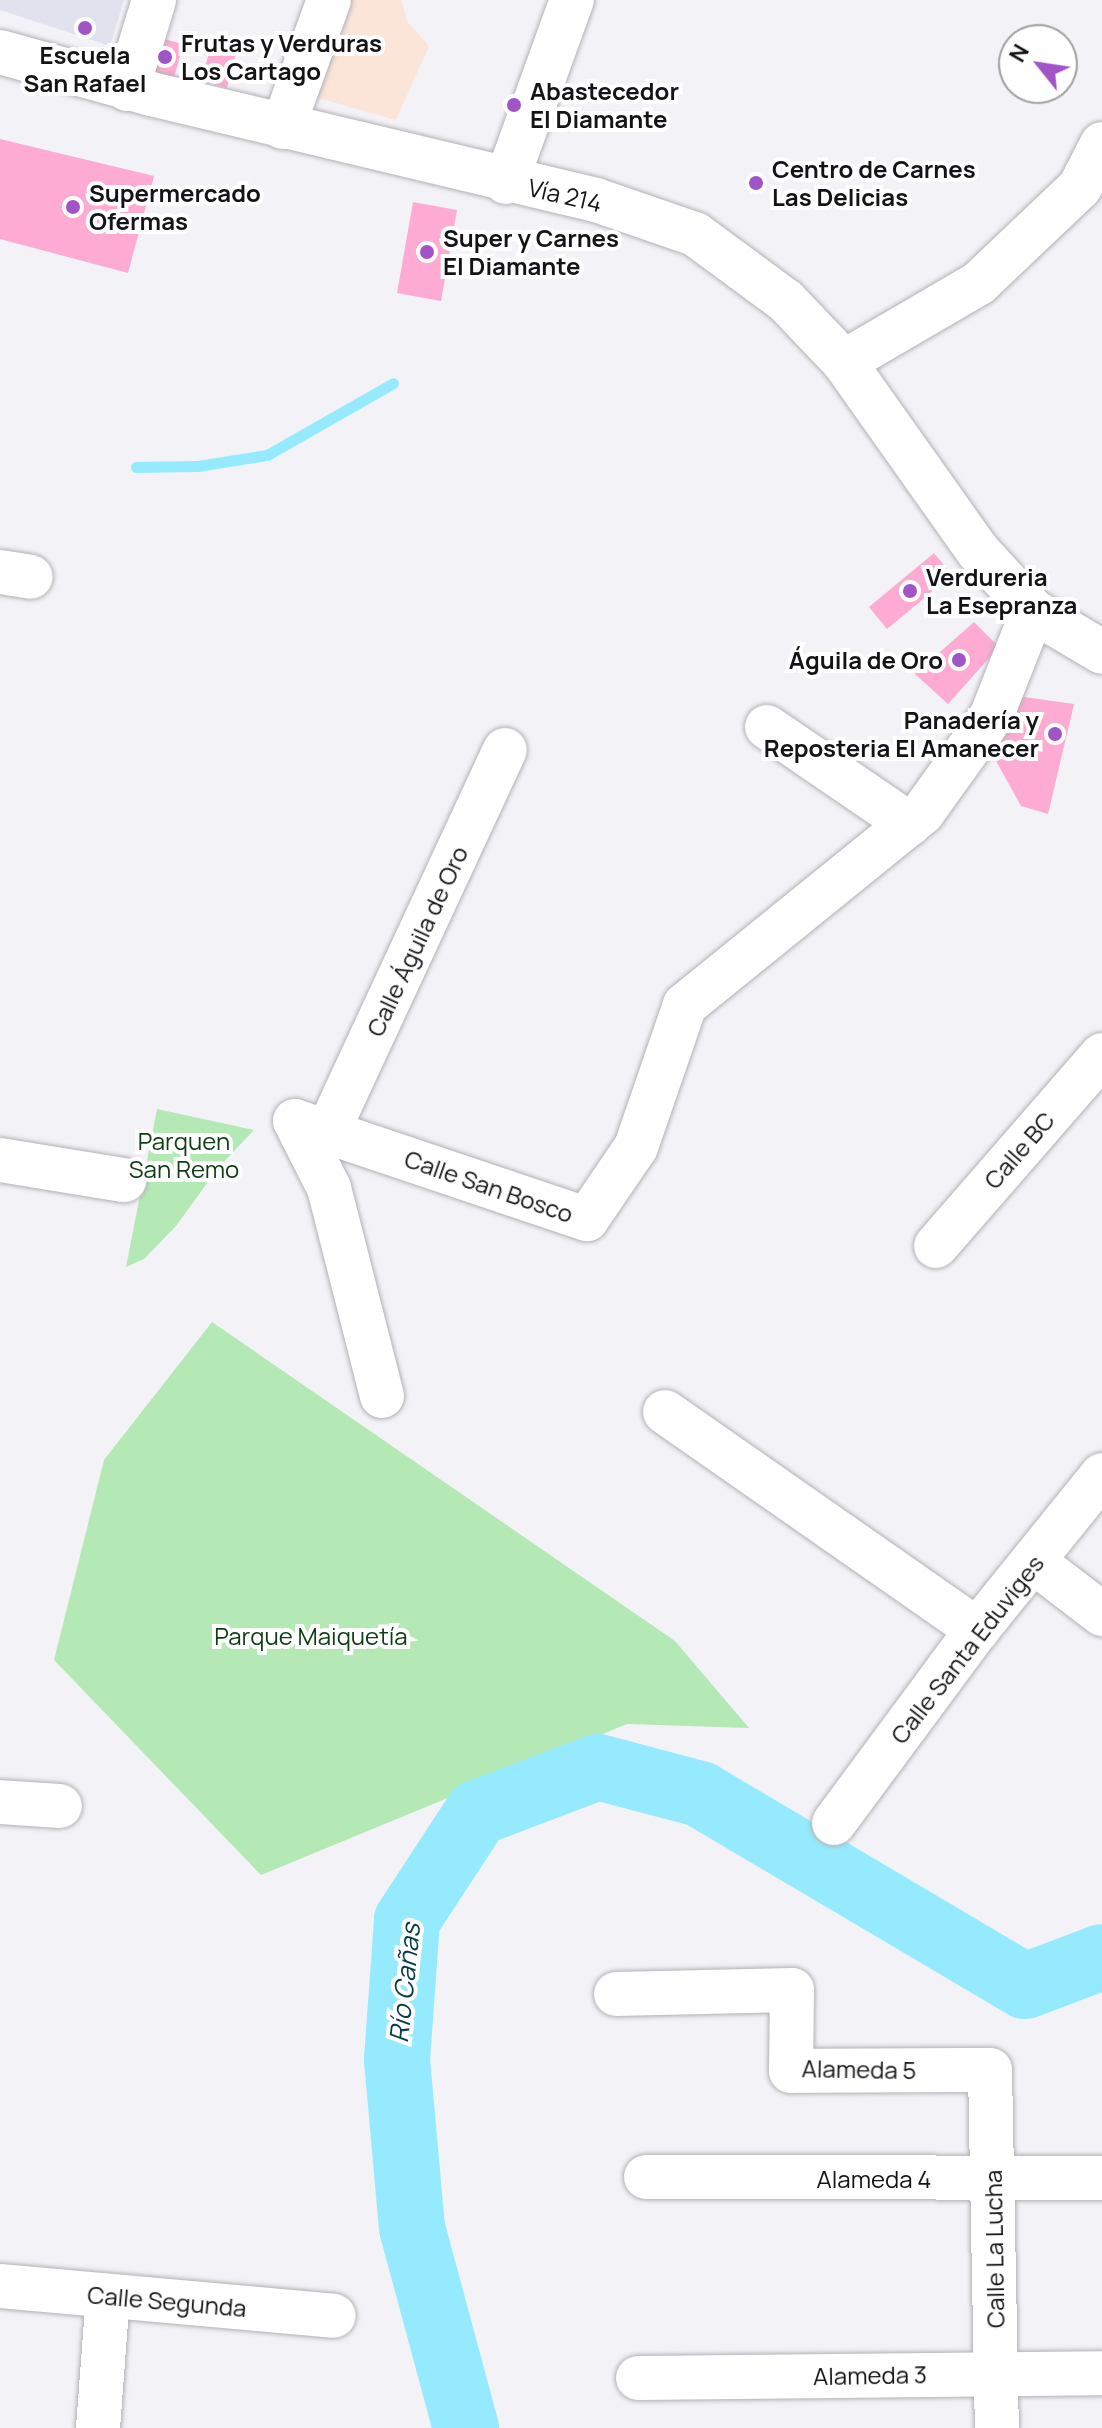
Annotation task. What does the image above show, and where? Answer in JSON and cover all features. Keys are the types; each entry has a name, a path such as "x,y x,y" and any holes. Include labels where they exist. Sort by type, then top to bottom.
{"street":[{"path":"127,89 154,0"},
{"path":"283,127 329,0"},
{"path":"506,182 572,0"},
{"name":"Vía 214","path":"0,52 127,89 506,182 596,200 695,234 786,301 844,362 978,551 1033,611 1102,652"},
{"path":"844,362 979,283 1080,187 1102,144"},
{"name":"Calle San Bosco","path":"382,1396 329,1188 295,1121 587,1219 636,1147 685,1005 923,812 991,717 1033,611"},
{"path":"767,727 909,824"},
{"name":"Calle Águila de Oro","path":"328,1131 505,750"},
{"name":"Calle BC","path":"936,1246 1102,1055"},
{"path":"0,1160 124,1180"},
{"path":"665,1412 977,1630"},
{"name":"Calle Santa Eduviges","path":"834,1823 977,1630 1102,1475"},
{"path":"1034,1562 1102,1614"},
{"path":"0,1802 60,1806"},
{"name":"Alameda 5","path":"616,1994 792,1990 791,2071 990,2070"},
{"name":"Calle La Lucha","path":"990,2070 997,2428"},
{"name":"Alameda 4","path":"646,2177 1102,2178"},
{"name":"Calle Segunda","path":"0,2286 334,2316"},
{"path":"98,2428 108,2296"},
{"name":"Alameda 3","path":"638,2378 1102,2373"}],"shaded area":[{"name":"Escuela San Rafael","path":"0,0 124,0 110,46 0,10"},
{"path":"343,0 401,0 408,23 429,46 396,120 308,95"}],"green space":[{"name":"Parquen San Remo","path":"157,1109 254,1130 218,1168 176,1226 144,1259 126,1267"},
{"name":"Parque Maiquetía","path":"212,1322 675,1641 749,1728 627,1724 261,1875 54,1660 104,1460"}],"building":[{"name":"Frutas y Verduras Los Cartago","path":"156,37 183,44 174,78 147,71"},
{"path":"211,46 236,53 227,88 201,81"},
{"name":"Supermercado Ofermas","path":"0,139 154,176 128,273 0,239"},
{"name":"Super y Carnes El Diamante","path":"413,202 457,210 441,301 397,293"},
{"name":"Verdureria La Esepranza","path":"934,553 952,575 887,629 869,607"},
{"name":"Águila de Oro","path":"974,622 999,647 948,704 915,674"},
{"path":"1017,696 1074,704 1048,814 1021,806 996,761"}],"waterway":[{"path":"136,467 198,466 267,455 393,383"},
{"name":"Río Cañas","path":"466,2428 412,2228 397,2060 407,1920 477,1813 598,1767 700,1794 1025,1986 1102,1957"}],"place":[{"name":"Escuela San Rafael","path":"85,28"},
{"name":"Frutas y Verduras Los Cartago","path":"165,57"},
{"name":"Abastecedor El Diamante","path":"514,105"},
{"name":"Centro de Carnes Las Delicias","path":"756,183"},
{"name":"Supermercado Ofermas","path":"73,207"},
{"name":"Super y Carnes El Diamante","path":"427,252"},
{"name":"Verdureria La Esepranza","path":"910,591"},
{"name":"Águila de Oro","path":"959,660"},
{"name":"Panadería y Reposteria El Amanecer","path":"1055,734"}]}
